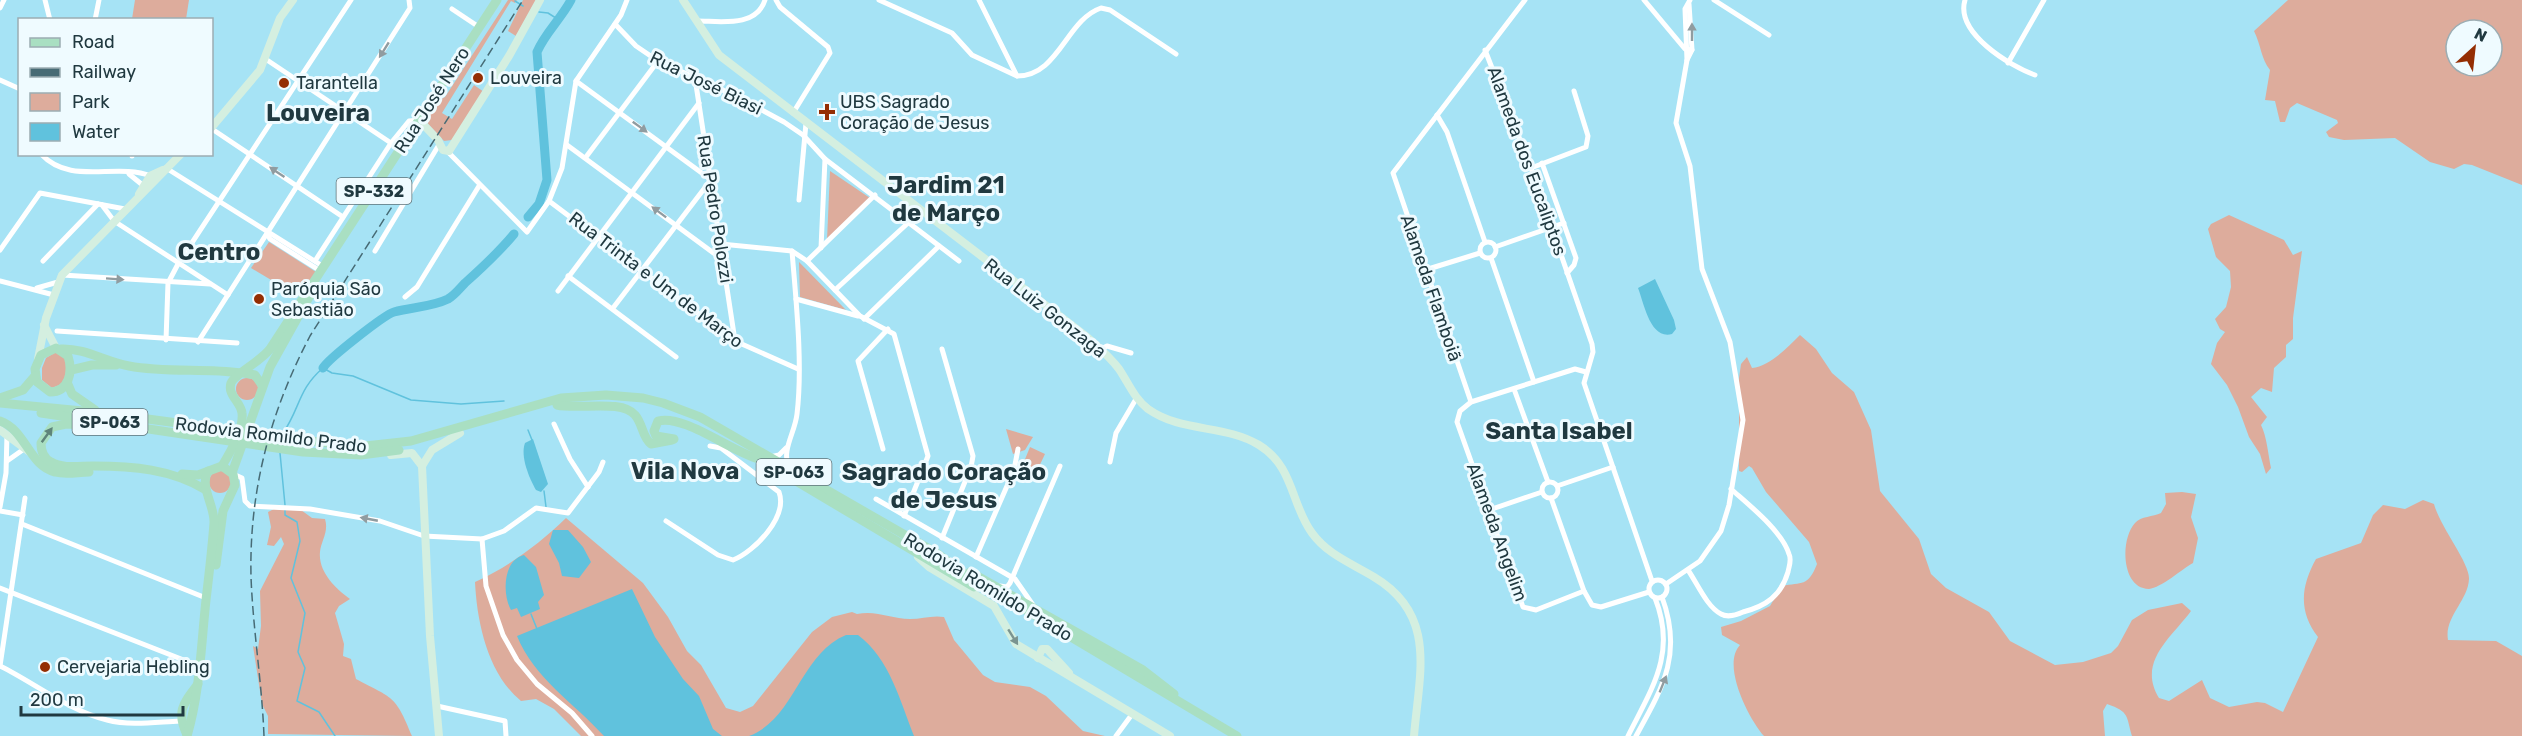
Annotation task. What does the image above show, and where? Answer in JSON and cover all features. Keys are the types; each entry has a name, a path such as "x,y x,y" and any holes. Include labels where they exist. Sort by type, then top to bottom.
{"main road":[{"path":"213,123 257,74 285,8 293,0"},
{"name":"Rua José Nero","path":"323,267 497,0"},
{"path":"419,120 445,145 458,138 540,0"},
{"name":"Rua Luiz Gonzaga","path":"682,0 718,55 1101,349 1117,367 1136,399 1171,422 1231,433 1268,450 1286,474 1311,532 1328,551 1375,578 1401,600 1417,625 1422,651 1414,736"},
{"path":"0,400 23,390 35,376 44,325 60,278 153,179 179,156"},
{"name":"SP-332","path":"231,388 234,379 265,355 323,267"},
{"name":"SP-332","path":"187,736 196,704 206,598 216,564 222,511 235,485 233,473 262,385 323,267"},
{"path":"35,376 40,386 50,392 61,391 71,370 68,356 59,348 44,325"},
{"path":"38,359 45,351 59,348 83,351 124,365"},
{"path":"71,370 92,365 124,365 167,371 242,373 255,375 262,385"},
{"path":"67,382 72,394 79,401 103,417 94,425 66,424 52,427 43,437 41,451 44,457 56,464 117,466 172,474 198,475 222,466 230,453 243,417 225,379 212,371"},
{"name":"Rodovia Romildo Prado","path":"302,448 397,445 547,401 580,396 643,398 663,403 700,417 938,554 965,574 1238,736"},
{"path":"237,401 248,404 258,399"},
{"name":"Rodovia Romildo Prado","path":"0,400 302,448 361,455 385,453 557,405 607,401 650,406 696,422 1226,736"},
{"path":"557,405 570,408 626,409 635,415 646,440 654,445 674,439 656,436 654,431 658,421 676,421 740,454 760,459"},
{"name":"Rodovia Romildo Prado","path":"0,408 103,417"},
{"path":"0,421 16,430 40,463 54,472 72,473 117,466"},
{"path":"3,432 34,454"},
{"path":"439,736 430,645 422,467 432,450 460,433"},
{"path":"302,448 352,459 412,453 422,467"},
{"path":"222,466 233,473"},
{"name":"SP-332","path":"208,471 204,480 214,519 210,581"},
{"path":"172,474 187,479 219,497 229,494"},
{"path":"907,546 930,567 994,606 1016,644 1170,736"},
{"path":"938,554 1143,670 1174,694 1246,736"},
{"path":"192,719 180,721 181,710 198,684"},
{"path":"187,699 196,704"},
{"name":"SP-332","path":"180,721 187,736"}],"street":[{"path":"0,8 4,0"},
{"path":"45,0 50,18"},
{"path":"95,18 99,0"},
{"path":"166,340 168,283 178,264 351,0"},
{"path":"198,342 410,8 409,0"},
{"path":"375,251 445,145 479,186 525,230 549,201 567,145 576,81 615,24 627,0"},
{"path":"695,21 737,21 750,18 762,8 765,0"},
{"path":"776,0 780,7 828,47 830,53 793,113"},
{"path":"879,0 949,31 972,55 1017,75 1025,75 1051,62 1062,43 1093,12 1101,8 1110,10 1176,54"},
{"path":"979,0 1017,75"},
{"path":"1485,242 1447,132 1437,115 1525,0"},
{"path":"1644,0 1684,49 1692,50"},
{"path":"1714,0 1769,35"},
{"path":"1965,0 1963,9 1967,21 1985,44 2008,63 2035,75"},
{"path":"2008,63 2044,0"},
{"path":"1687,60 1684,49 1685,9 1690,2"},
{"path":"1666,584 1689,570 1707,553 1721,531 1743,420 1730,342 1702,269 1690,166 1677,129 1676,114 1687,60 1692,50 1690,2"},
{"path":"452,9 479,27"},
{"name":"Rua José Biasi","path":"615,24 636,46 658,61 762,109 803,135 825,159 959,261"},
{"name":"Alameda dos Eucaliptos","path":"1485,50 1531,168 1593,347 1584,383 1652,581"},
{"path":"264,58 391,143"},
{"path":"586,157 658,61"},
{"name":"Rua Pedro Polozzi","path":"695,78 735,340"},
{"path":"0,80 18,88"},
{"path":"576,81 710,180 643,272 613,308"},
{"path":"1531,168 1586,147 1588,143 1574,91"},
{"path":"558,291 699,103"},
{"name":"Alameda Flamboiã","path":"1437,115 1393,173 1471,402"},
{"path":"323,267 343,217 391,143 409,121 419,120"},
{"path":"213,123 251,154 343,217"},
{"path":"799,200 803,135 806,123"},
{"path":"815,147 823,136"},
{"path":"567,145 723,260"},
{"path":"44,156 55,165 72,171 128,173 153,179"},
{"path":"821,248 825,159"},
{"name":"Alameda dos Eucaliptos","path":"1542,163 1576,258 1568,273"},
{"path":"165,169 323,267"},
{"path":"128,173 146,188"},
{"path":"405,297 417,287 479,186"},
{"path":"0,250 40,193 125,209"},
{"path":"807,261 875,195"},
{"name":"Rua Trinta e Um de Março","path":"549,201 735,340 798,369"},
{"path":"100,204 114,221 228,296"},
{"path":"43,261 100,204"},
{"path":"835,290 908,223"},
{"path":"1496,247 1564,223"},
{"path":"268,233 270,239 323,267"},
{"path":"1485,242 1491,242 1496,247"},
{"path":"1480,253 1480,248 1485,242"},
{"path":"721,244 792,251 807,261 862,317"},
{"path":"862,317 939,246"},
{"path":"1491,258 1495,254 1496,247"},
{"path":"792,251 796,299 797,415 786,448 788,466 793,471"},
{"path":"1425,270 1480,253"},
{"path":"1480,253 1486,258 1491,258"},
{"path":"1491,258 1533,382"},
{"path":"568,276 676,357"},
{"path":"35,289 60,278 210,284"},
{"path":"0,281 54,295"},
{"path":"796,299 862,317 888,329 897,340 928,456 904,516"},
{"path":"883,449 858,361 888,329"},
{"path":"57,331 237,343"},
{"path":"1101,349 1107,346 1131,353"},
{"path":"942,350 973,456 971,467 942,538"},
{"path":"1471,402 1575,369 1586,372"},
{"path":"1514,389 1548,482 1557,486 1613,467"},
{"path":"1110,462 1116,433 1136,399"},
{"name":"Alameda Angelim","path":"1471,402 1458,416 1460,430 1523,607 1536,610 1584,591"},
{"path":"700,417 769,457 779,455 786,448"},
{"path":"554,424 570,459 588,487"},
{"path":"3,432 6,462 0,509 23,515"},
{"path":"666,521 718,555 733,560 755,544 772,526 781,502 779,492 721,448 710,446"},
{"path":"6,462 24,449"},
{"path":"976,557 1016,465 1018,449"},
{"path":"233,473 242,478 244,482 246,504 290,506 380,521 424,536 482,539 504,531 536,508 568,513 603,462"},
{"path":"998,586 1008,586 1060,466"},
{"path":"1542,492 1542,487 1548,482"},
{"path":"1551,498 1557,493 1557,486"},
{"path":"1689,570 1714,608 1723,615 1730,616 1752,610 1766,604 1780,592 1790,562 1789,552 1762,518 1731,489"},
{"path":"1489,510 1542,492"},
{"path":"1542,492 1551,498 1590,602 1598,607 1649,592 1659,597 1670,619 1671,653 1662,688 1636,736"},
{"path":"25,498 0,666 99,718 119,723 180,721"},
{"path":"876,499 1012,578 1036,608"},
{"path":"22,524 206,598"},
{"path":"482,539 486,586 503,635 517,660 537,684 572,713 592,736"},
{"path":"1649,592 1652,581 1658,579 1666,584"},
{"path":"1659,597 1666,593 1666,584"},
{"path":"0,588 199,666"},
{"path":"1628,736 1654,685 1665,652 1665,625 1659,597"},
{"path":"437,706 505,721 506,736"},
{"path":"1116,736 1133,713"}],"green space":[{"path":"135,0 189,0 186,18 132,18"},
{"path":"508,0 517,0 515,3 511,1 442,113 452,119 474,85 484,92 452,140 444,141 428,124 430,111 445,97"},
{"path":"523,0 536,0 516,36 508,31"},
{"path":"2288,0 2522,0 2522,185 2472,165 2464,164 2454,169 2430,162 2395,138 2344,140 2329,137 2326,132 2338,123 2337,120 2297,103 2290,108 2285,122 2280,122 2275,101 2265,100 2270,70 2254,31"},
{"path":"830,171 870,198 827,240"},
{"path":"2229,215 2284,240 2293,255 2302,251 2293,318 2293,339 2286,345 2286,357 2274,368 2272,392 2261,388 2251,397 2267,417 2261,425 2271,468 2266,474 2260,454 2249,437 2227,385 2211,364 2217,343 2225,332 2220,329 2215,319 2226,307 2231,287 2230,271 2216,257 2208,229 2211,224"},
{"path":"269,242 316,272 298,296 251,268"},
{"path":"799,262 846,310 800,297"},
{"path":"1800,335 1816,349 1832,373 1854,392 1871,430 1880,491 1919,539 1931,574 1946,588 1989,612 2010,641 2055,665 2083,662 2111,653 2118,646 2132,620 2148,610 2182,603 2191,611 2166,641 2154,662 2153,685 2159,698 2169,701 2202,680 2210,698 2229,707 2257,702 2265,703 2283,712 2318,637 2307,618 2304,598 2307,579 2316,559 2361,543 2373,515 2383,505 2405,509 2423,500 2434,504 2468,572 2468,587 2449,624 2448,640 2496,641 2522,656 2522,736 2132,736 2128,719 2123,712 2107,704 2103,711 2105,736 1764,736 1745,705 1735,678 1735,654 1740,645 1722,635 1721,627 1741,621 1770,606 1782,586 1804,582 1811,577 1817,564 1809,542 1766,492 1752,468 1749,466 1742,472 1739,471 1739,378 1741,364 1747,357 1752,368 1759,367 1778,356"},
{"path":"56,352 68,361 64,383 52,388 42,380 42,368 46,358"},
{"path":"247,378 255,381 258,389 255,397 247,400 239,397 236,389 239,381"},
{"path":"1006,429 1033,437 1025,450 1013,454"},
{"path":"1030,447 1045,454 1035,475 1021,469"},
{"path":"220,471 228,474 231,482 228,490 220,493 212,490 209,482 212,474"},
{"path":"2165,493 2196,494 2191,517 2198,538 2193,563 2154,588 2140,587 2133,581 2126,562 2125,551 2130,530 2140,519 2161,513 2166,504"},
{"path":"274,509 301,510 312,518 325,519 325,532 320,552 322,566 334,585 350,599 339,606 335,613 344,644 343,656 351,659 356,679 392,699 412,736 268,734 268,716 262,704 253,646 258,649 261,626 260,591 284,544 281,537 274,546 267,545 271,527 268,512"},
{"path":"566,518 643,583 668,617 687,651 701,665 726,708 740,712 753,706 812,632 832,617 852,612 910,619 944,617 954,640 983,675 995,682 1030,687 1046,696 1083,731 1105,736 581,736 554,709 536,699 521,701 500,677 486,647 476,598 475,582 524,554"}],"water":[{"path":"1655,279 1674,320 1676,329 1672,334 1664,334 1653,326 1638,288"},
{"path":"533,439 548,484 541,492 533,485 524,460 525,443"},
{"path":"553,530 568,530 583,547 591,562 579,578 562,576 559,563 549,544"},
{"path":"524,555 536,567 544,595 538,602 540,609 521,617 517,608 511,610 508,603 506,578 512,563"},
{"path":"632,589 655,637 683,679 699,696 713,729 722,736 604,736 544,677 524,651 517,636"},
{"path":"846,635 858,635 878,656 893,681 914,736 749,736 764,728 777,716 818,656 831,644"}],"waterway":[{"path":"528,217 539,204 547,180 537,52 571,0"},
{"path":"515,1 523,6"},
{"path":"539,12 548,13 559,20"},
{"path":"323,368 345,347 388,315 401,310 435,304 451,297 514,234"},
{"path":"283,433 304,391 323,368 332,373 353,376 411,400 461,404 504,401"},
{"path":"528,430 532,440"},
{"path":"280,453 285,505"},
{"path":"544,491 546,507"},
{"path":"285,509 285,515 297,522 300,541 291,578 305,613 298,652 305,668 297,701 319,712 335,736"},
{"path":"531,614 537,629"}],"railway":[{"path":"264,736 252,597 251,545 258,483 273,423 310,336 523,0"}],"place":[{"name":"Louveira","path":"478,78"},
{"name":"Tarantella","path":"284,83"},
{"name":"UBS Sagrado Coração de Jesus","path":"827,112"},
{"name":"Paróquia São Sebastião","path":"259,299"},
{"name":"Cervejaria Hebling","path":"45,667"}],"district":[{"name":"Louveira","path":"318,113"},
{"name":"Jardim 21 de Março","path":"946,199"},
{"name":"Centro","path":"219,252"},
{"name":"Santa Isabel","path":"1559,431"},
{"name":"Vila Nova","path":"685,471"},
{"name":"Sagrado Coração de Jesus","path":"944,486"}]}
